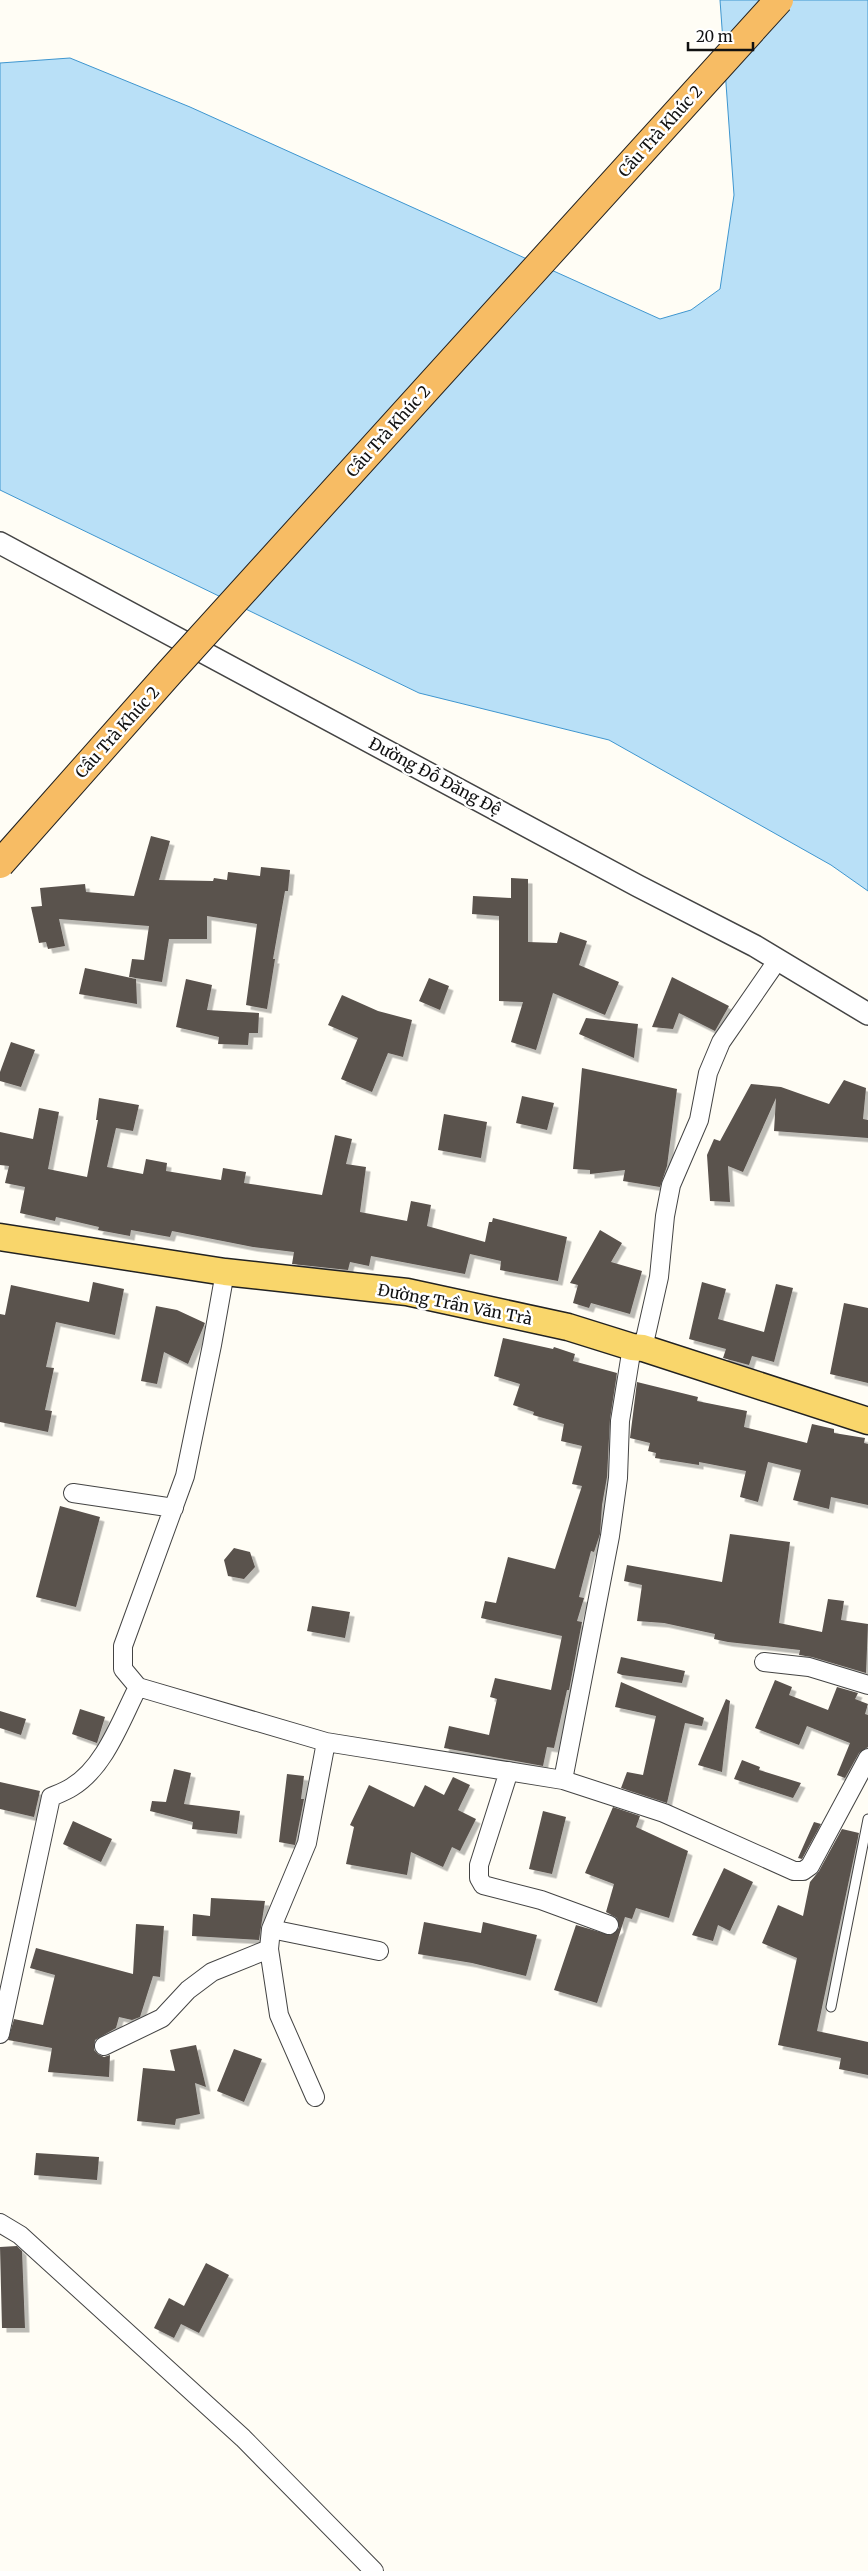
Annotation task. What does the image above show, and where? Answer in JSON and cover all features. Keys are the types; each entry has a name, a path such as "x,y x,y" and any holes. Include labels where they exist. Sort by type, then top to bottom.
{"highway":[{"name":"Cầu Trà Khúc 2","path":"0,864 170,672 779,0"}],"main road":[{"name":"Đường Trần Văn Trà","path":"0,1237 225,1272 407,1292 568,1327 638,1347 868,1420"}],"street":[{"name":"Đường Đỗ Đăng Đệ","path":"0,543 638,886 755,946 777,961 868,1014"},
{"path":"563,1780 610,1536 618,1478 620,1421 638,1347 659,1277 665,1216 671,1185 700,1120 708,1073 720,1042 777,961"},
{"path":"225,1272 185,1476 123,1646 124,1669 138,1687 326,1742 563,1780 664,1813 794,1871 803,1871 810,1866 822,1847 868,1758"},
{"path":"73,1493 174,1508"},
{"path":"764,1662 809,1667 868,1685"},
{"path":"0,2034 6,1984 51,1797 73,1787 92,1769 101,1757 138,1687"},
{"path":"315,2097 279,2015 269,1949 271,1929 307,1843 326,1742"},
{"path":"509,1771 479,1865 479,1878 483,1885 541,1900 608,1924"},
{"path":"271,1929 379,1951"},
{"path":"104,2046 162,2018 188,1990 212,1972 269,1949"},
{"path":"0,2223 20,2235 243,2438 374,2571"}],"lane":[{"path":"831,2006 868,1819"}],"water":[{"path":"720,0 868,0 868,891 831,865 609,740 419,693 0,490 0,63 70,58 190,107 660,319 691,310 720,289 734,195"}],"building":[{"path":"151,836 170,841 159,880 213,881 214,878 227,880 228,872 260,876 261,867 290,870 288,891 285,891 273,959 275,959 267,1009 246,1005 257,924 207,916 207,939 169,939 162,982 129,977 132,959 144,960 149,926 59,919 65,946 48,949 46,942 39,943 31,907 42,906 40,888 85,884 86,892 134,896"},
{"path":"511,878 528,879 528,942 557,943 560,932 587,941 579,965 619,982 605,1015 553,993 536,1050 511,1042 523,1002 499,1001 499,916 472,914 473,896 511,898"},
{"path":"85,968 136,979 137,1004 79,994"},
{"path":"672,977 729,1006 715,1031 679,1013 673,1029 652,1027"},
{"path":"429,978 449,986 440,1010 419,1001"},
{"path":"186,979 212,985 207,1010 259,1013 258,1033 249,1033 248,1045 218,1044 219,1037 176,1027"},
{"path":"342,995 378,1011 412,1020 403,1057 388,1053 372,1092 341,1079 358,1038 328,1025"},
{"path":"586,1018 638,1024 634,1058 579,1034"},
{"path":"11,1042 35,1050 21,1087 0,1081 0,1072"},
{"path":"582,1068 677,1089 667,1166 660,1187 623,1181 625,1170 590,1174 590,1170 573,1169"},
{"path":"844,1080 866,1088 863,1119 868,1120 868,1138 774,1131 776,1098 743,1172 728,1166 730,1202 710,1201 707,1155 714,1139 720,1141 751,1084 781,1087 829,1104"},
{"path":"522,1096 554,1103 547,1130 516,1123"},
{"path":"99,1098 139,1105 133,1131 116,1128 107,1167 143,1174 146,1159 167,1163 166,1171 221,1180 223,1168 246,1172 244,1183 322,1195 335,1135 352,1139 346,1164 366,1167 360,1212 407,1221 411,1201 431,1205 427,1226 485,1242 489,1222 492,1222 493,1218 567,1237 558,1281 500,1270 501,1261 470,1254 465,1274 371,1256 369,1266 350,1262 348,1270 292,1264 294,1252 253,1247 172,1231 170,1237 131,1230 130,1236 98,1230 99,1227 56,1217 55,1221 20,1213 25,1187 5,1183 9,1166 0,1165 0,1132 33,1139 39,1108 59,1112 48,1169 87,1177 98,1120 96,1120"},
{"path":"444,1114 487,1122 481,1158 438,1150"},
{"path":"600,1230 622,1243 611,1262 642,1271 630,1314 591,1303 589,1308 573,1303 578,1285 570,1283"},
{"path":"93,1282 124,1289 115,1335 56,1322 46,1367 54,1368 45,1410 52,1411 48,1432 0,1422 0,1314 5,1315 11,1285 89,1302"},
{"path":"702,1282 726,1289 718,1319 764,1332 776,1284 793,1288 774,1362 752,1356 749,1365 723,1358 726,1349 689,1339"},
{"path":"844,1303 868,1308 868,1383 830,1374"},
{"path":"156,1306 177,1310 205,1323 188,1364 164,1352 157,1384 141,1381"},
{"path":"503,1338 553,1349 554,1347 575,1354 573,1361 617,1373 610,1419 607,1477 602,1505 600,1534 594,1552 591,1551 579,1597 584,1598 577,1621 582,1622 569,1690 567,1690 554,1748 547,1747 543,1766 444,1748 449,1726 489,1735 497,1699 490,1697 495,1678 551,1690 562,1636 481,1618 485,1601 496,1603 508,1557 555,1569 582,1486 572,1484 582,1446 561,1441 564,1424 533,1415 534,1412 513,1405 520,1384 494,1376"},
{"path":"637,1382 698,1397 697,1401 747,1411 744,1427 807,1443 812,1424 834,1429 834,1433 865,1438 864,1443 868,1444 868,1505 831,1497 829,1509 793,1500 801,1470 768,1462 758,1502 740,1497 746,1471 699,1462 699,1465 655,1458 656,1453 648,1451 650,1443 630,1438"},
{"path":"60,1506 100,1517 76,1607 36,1597"},
{"path":"730,1534 790,1542 779,1623 822,1632 828,1599 844,1601 841,1620 868,1624 866,1673 799,1655 800,1650 728,1642 714,1639 715,1634 664,1623 637,1621 642,1585 624,1581 627,1565 722,1582"},
{"path":"234,1548 250,1552 255,1567 244,1579 228,1576 224,1560"},
{"path":"312,1606 350,1612 345,1638 307,1631"},
{"path":"621,1657 685,1671 682,1683 617,1673"},
{"path":"775,1680 792,1687 789,1695 828,1710 837,1687 858,1693 855,1699 868,1704 865,1714 868,1715 868,1747 859,1753 845,1778 837,1775 850,1743 807,1726 799,1745 755,1728"},
{"path":"621,1682 704,1718 702,1726 685,1723 667,1803 621,1788 627,1772 643,1775 656,1716 615,1707"},
{"path":"726,1699 730,1701 722,1772 698,1765"},
{"path":"80,1709 105,1717 97,1743 72,1734"},
{"path":"0,1711 26,1719 21,1735 0,1728"},
{"path":"742,1760 760,1767 759,1770 801,1783 793,1798 734,1779"},
{"path":"174,1769 191,1773 184,1804 240,1811 237,1834 192,1829 193,1822 150,1811 152,1801 166,1802"},
{"path":"287,1774 304,1776 301,1799 304,1799 295,1845 279,1842"},
{"path":"453,1777 470,1785 458,1810 476,1819 460,1851 452,1847 443,1867 411,1852 407,1875 346,1864 354,1827 350,1825 369,1785 414,1807 425,1785 444,1795"},
{"path":"0,1782 40,1791 34,1817 0,1809"},
{"path":"613,1807 640,1816 636,1827 688,1851 669,1918 636,1908 632,1919 625,1917 597,2003 554,1990 576,1925 610,1935 619,1928 617,1918 606,1912 614,1884 585,1873"},
{"path":"543,1811 566,1817 552,1874 529,1869"},
{"path":"73,1821 112,1839 101,1862 63,1844"},
{"path":"814,1822 821,1824 802,1859 798,1858"},
{"path":"842,1829 859,1833 817,2031 868,2042 868,2075 839,2069 841,2058 778,2045 797,1958 762,1943 778,1905 803,1916 810,1882 819,1871"},
{"path":"724,1868 753,1882 730,1931 718,1925 713,1941 692,1935"},
{"path":"211,1898 265,1901 259,1940 192,1936 193,1914 210,1916"},
{"path":"424,1922 481,1933 483,1922 537,1935 526,1976 472,1963 418,1954"},
{"path":"136,1924 164,1926 160,1977 153,1976 140,2017 132,2020 119,2017 116,2028 95,2040 94,2050 98,2054 104,2057 110,2055 109,2077 48,2072 52,2048 8,2040 14,2019 43,2025 55,1975 30,1968 36,1948 133,1974"},
{"path":"196,2045 206,2087 195,2083 200,2114 176,2119 175,2125 137,2121 143,2068 175,2071 170,2050"},
{"path":"234,2049 262,2059 244,2102 217,2091"},
{"path":"36,2153 99,2157 97,2180 34,2175"},
{"path":"17,2246 22,2251 25,2328 2,2328 0,2247"},
{"path":"206,2263 229,2275 199,2333 181,2324 174,2338 154,2328 169,2298 184,2306"}]}
